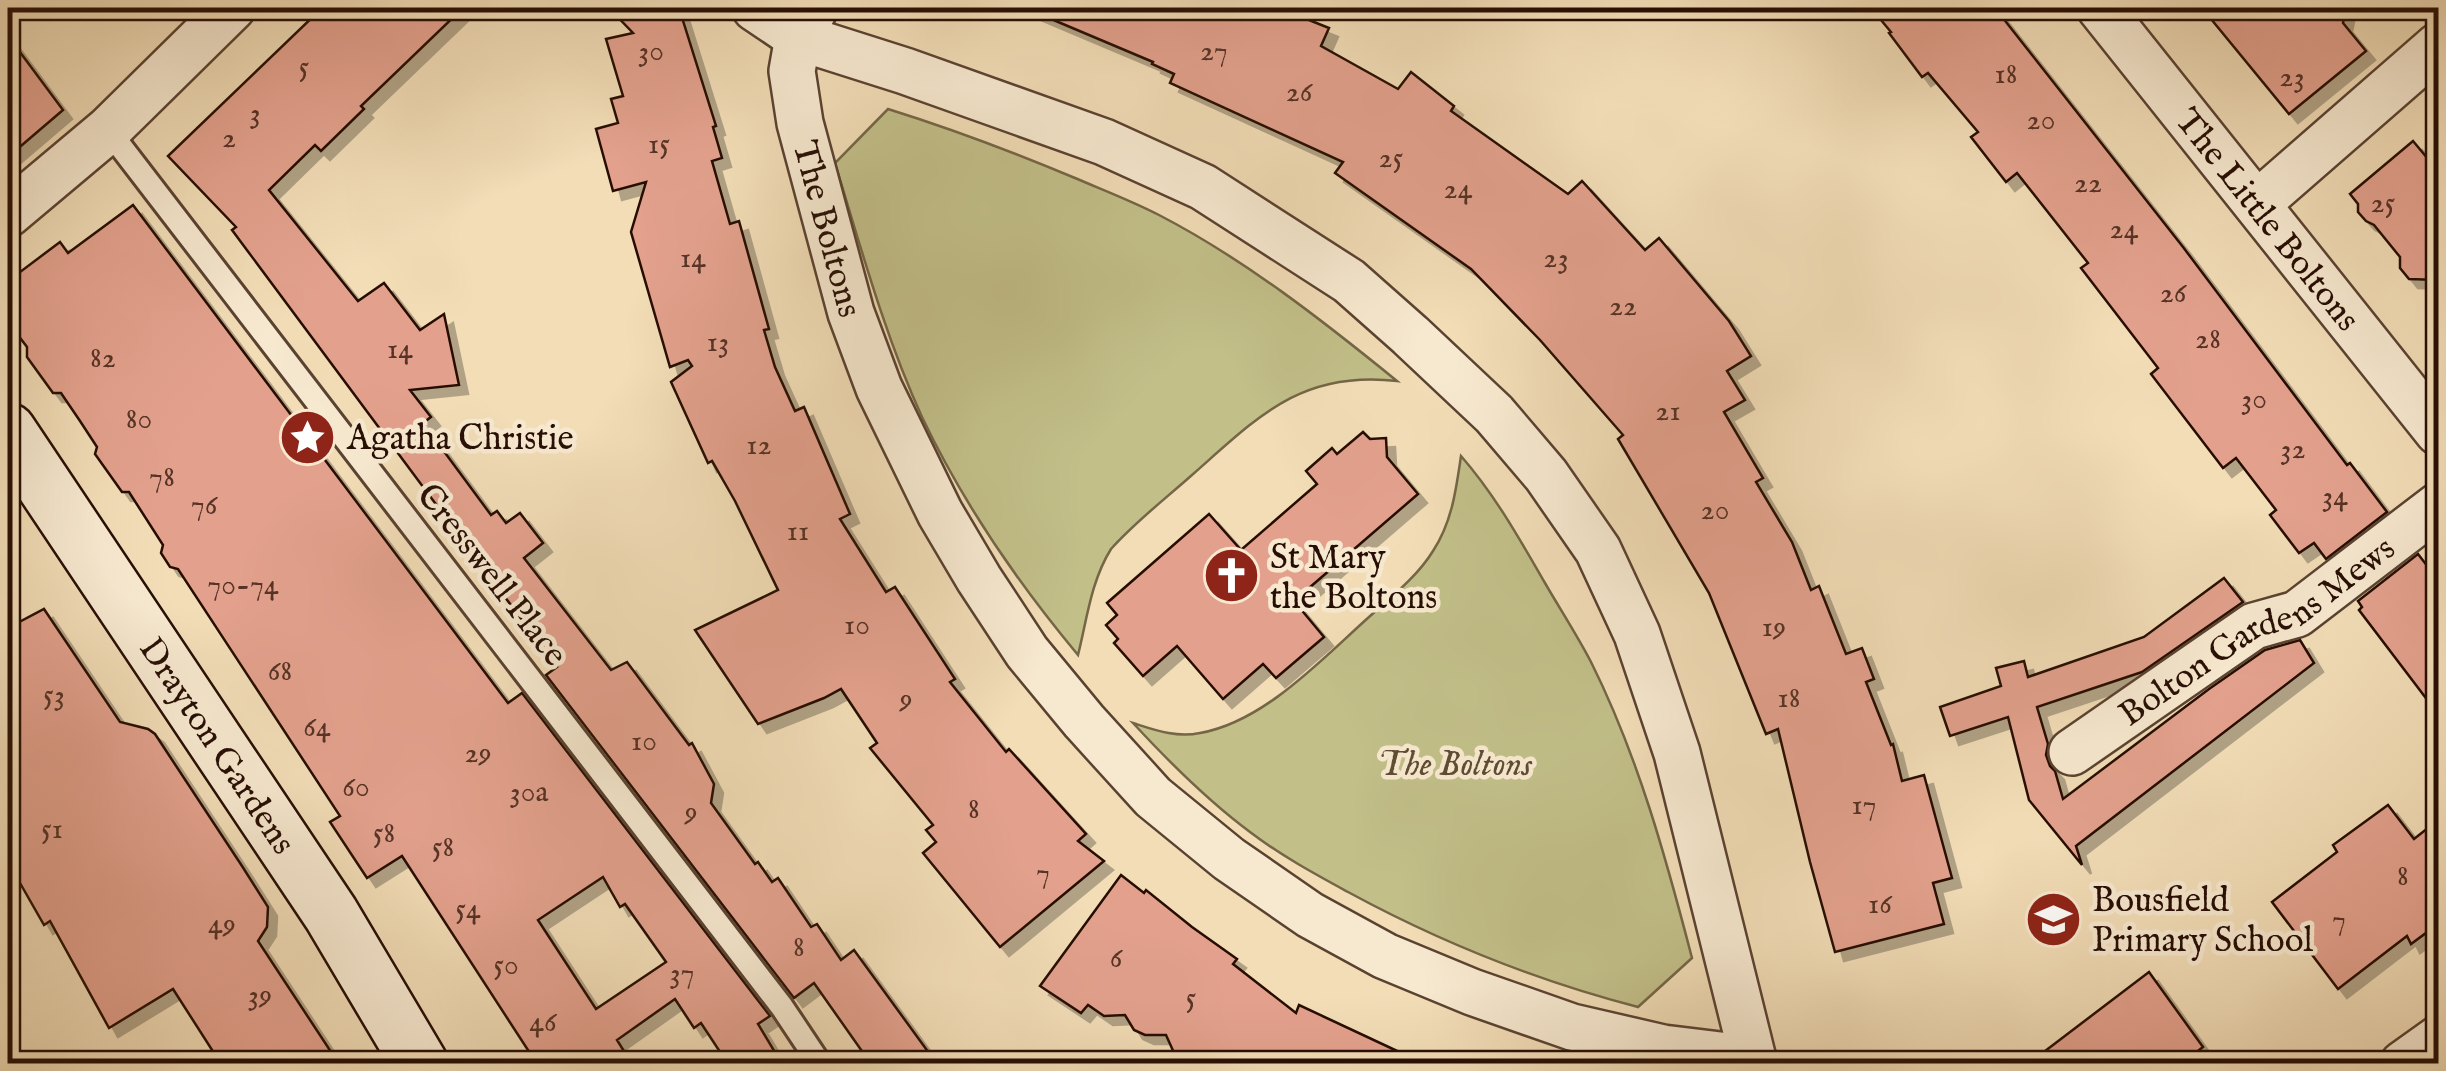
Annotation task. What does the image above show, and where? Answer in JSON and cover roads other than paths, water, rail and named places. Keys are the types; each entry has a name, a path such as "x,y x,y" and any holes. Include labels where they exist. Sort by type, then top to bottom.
{"street":[{"path":"8,214 108,130 232,8"},
{"path":"754,8 806,22"},
{"name":"The Little Boltons","path":"2100,8 2438,432"},
{"name":"The Boltons","path":"806,22 905,71 1104,142 1203,188 1349,280 1494,414 1546,475 1598,550 1637,634 1676,753 1754,1061 1662,1048 1572,1026 1472,992 1385,956 1310,915 1229,859 1153,796 1084,721 1027,652 979,579 940,513 878,388 851,312 800,123 792,72 806,22"},
{"path":"2257,204 2438,46"},
{"name":"Drayton Gardens","path":"8,431 331,914 420,1064"},
{"name":"Bolton Gardens Mews","path":"2072,752 2254,626 2297,614 2438,506"},
{"path":"2402,1064 2438,1039"}],"lane":[{"name":"Cresswell Place","path":"108,130 782,1006 820,1064"}],"place":[{"name":"Agatha Christie","path":"308,437"},
{"name":"St Mary the Boltons","path":"1231,576"},
{"name":"Bousfield Primary School","path":"2053,919"}]}
